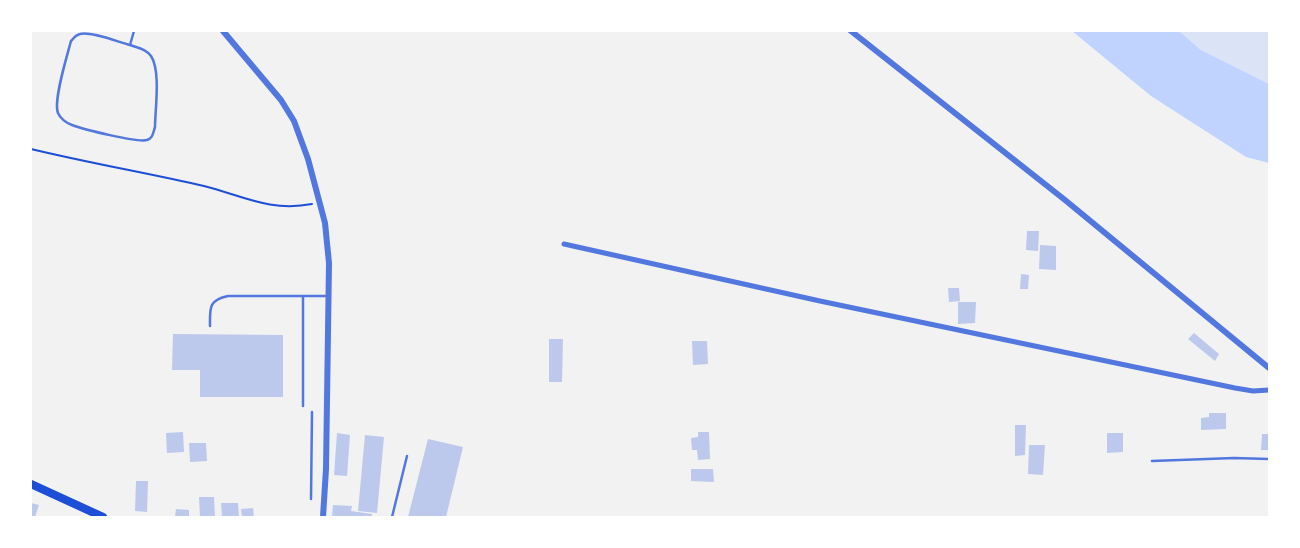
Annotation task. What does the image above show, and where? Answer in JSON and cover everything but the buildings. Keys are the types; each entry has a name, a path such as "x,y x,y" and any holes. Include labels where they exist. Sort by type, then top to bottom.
{"main road":[{"path":"31,484 103,517"}],"street":[{"path":"222,31 281,100 291,115 304,145 325,223 329,250 326,460 323,517"},
{"path":"851,31 1065,200 1269,368"},
{"path":"564,244 820,301 1235,388 1269,390"}],"lane":[{"path":"130,45 134,31"},
{"path":"82,33 130,45 144,49 151,55 156,65 155,128 152,136 141,140 120,137 72,125 62,119 57,112 58,95 71,42 76,36 82,33"},
{"path":"210,326 210,308 213,302 220,298 228,296 328,296"},
{"path":"303,296 303,406"},
{"path":"311,499 312,412"},
{"path":"392,517 407,456"},
{"path":"1152,461 1234,458 1269,459"}],"path":[{"path":"31,149 204,187 261,204 279,207 304,206 320,202"}],"shaded area":[{"path":"1179,31 1269,31 1269,84 1201,50"}],"water":[{"path":"1072,31 1179,31 1201,50 1269,84 1269,163 1246,157 1151,96"}]}
